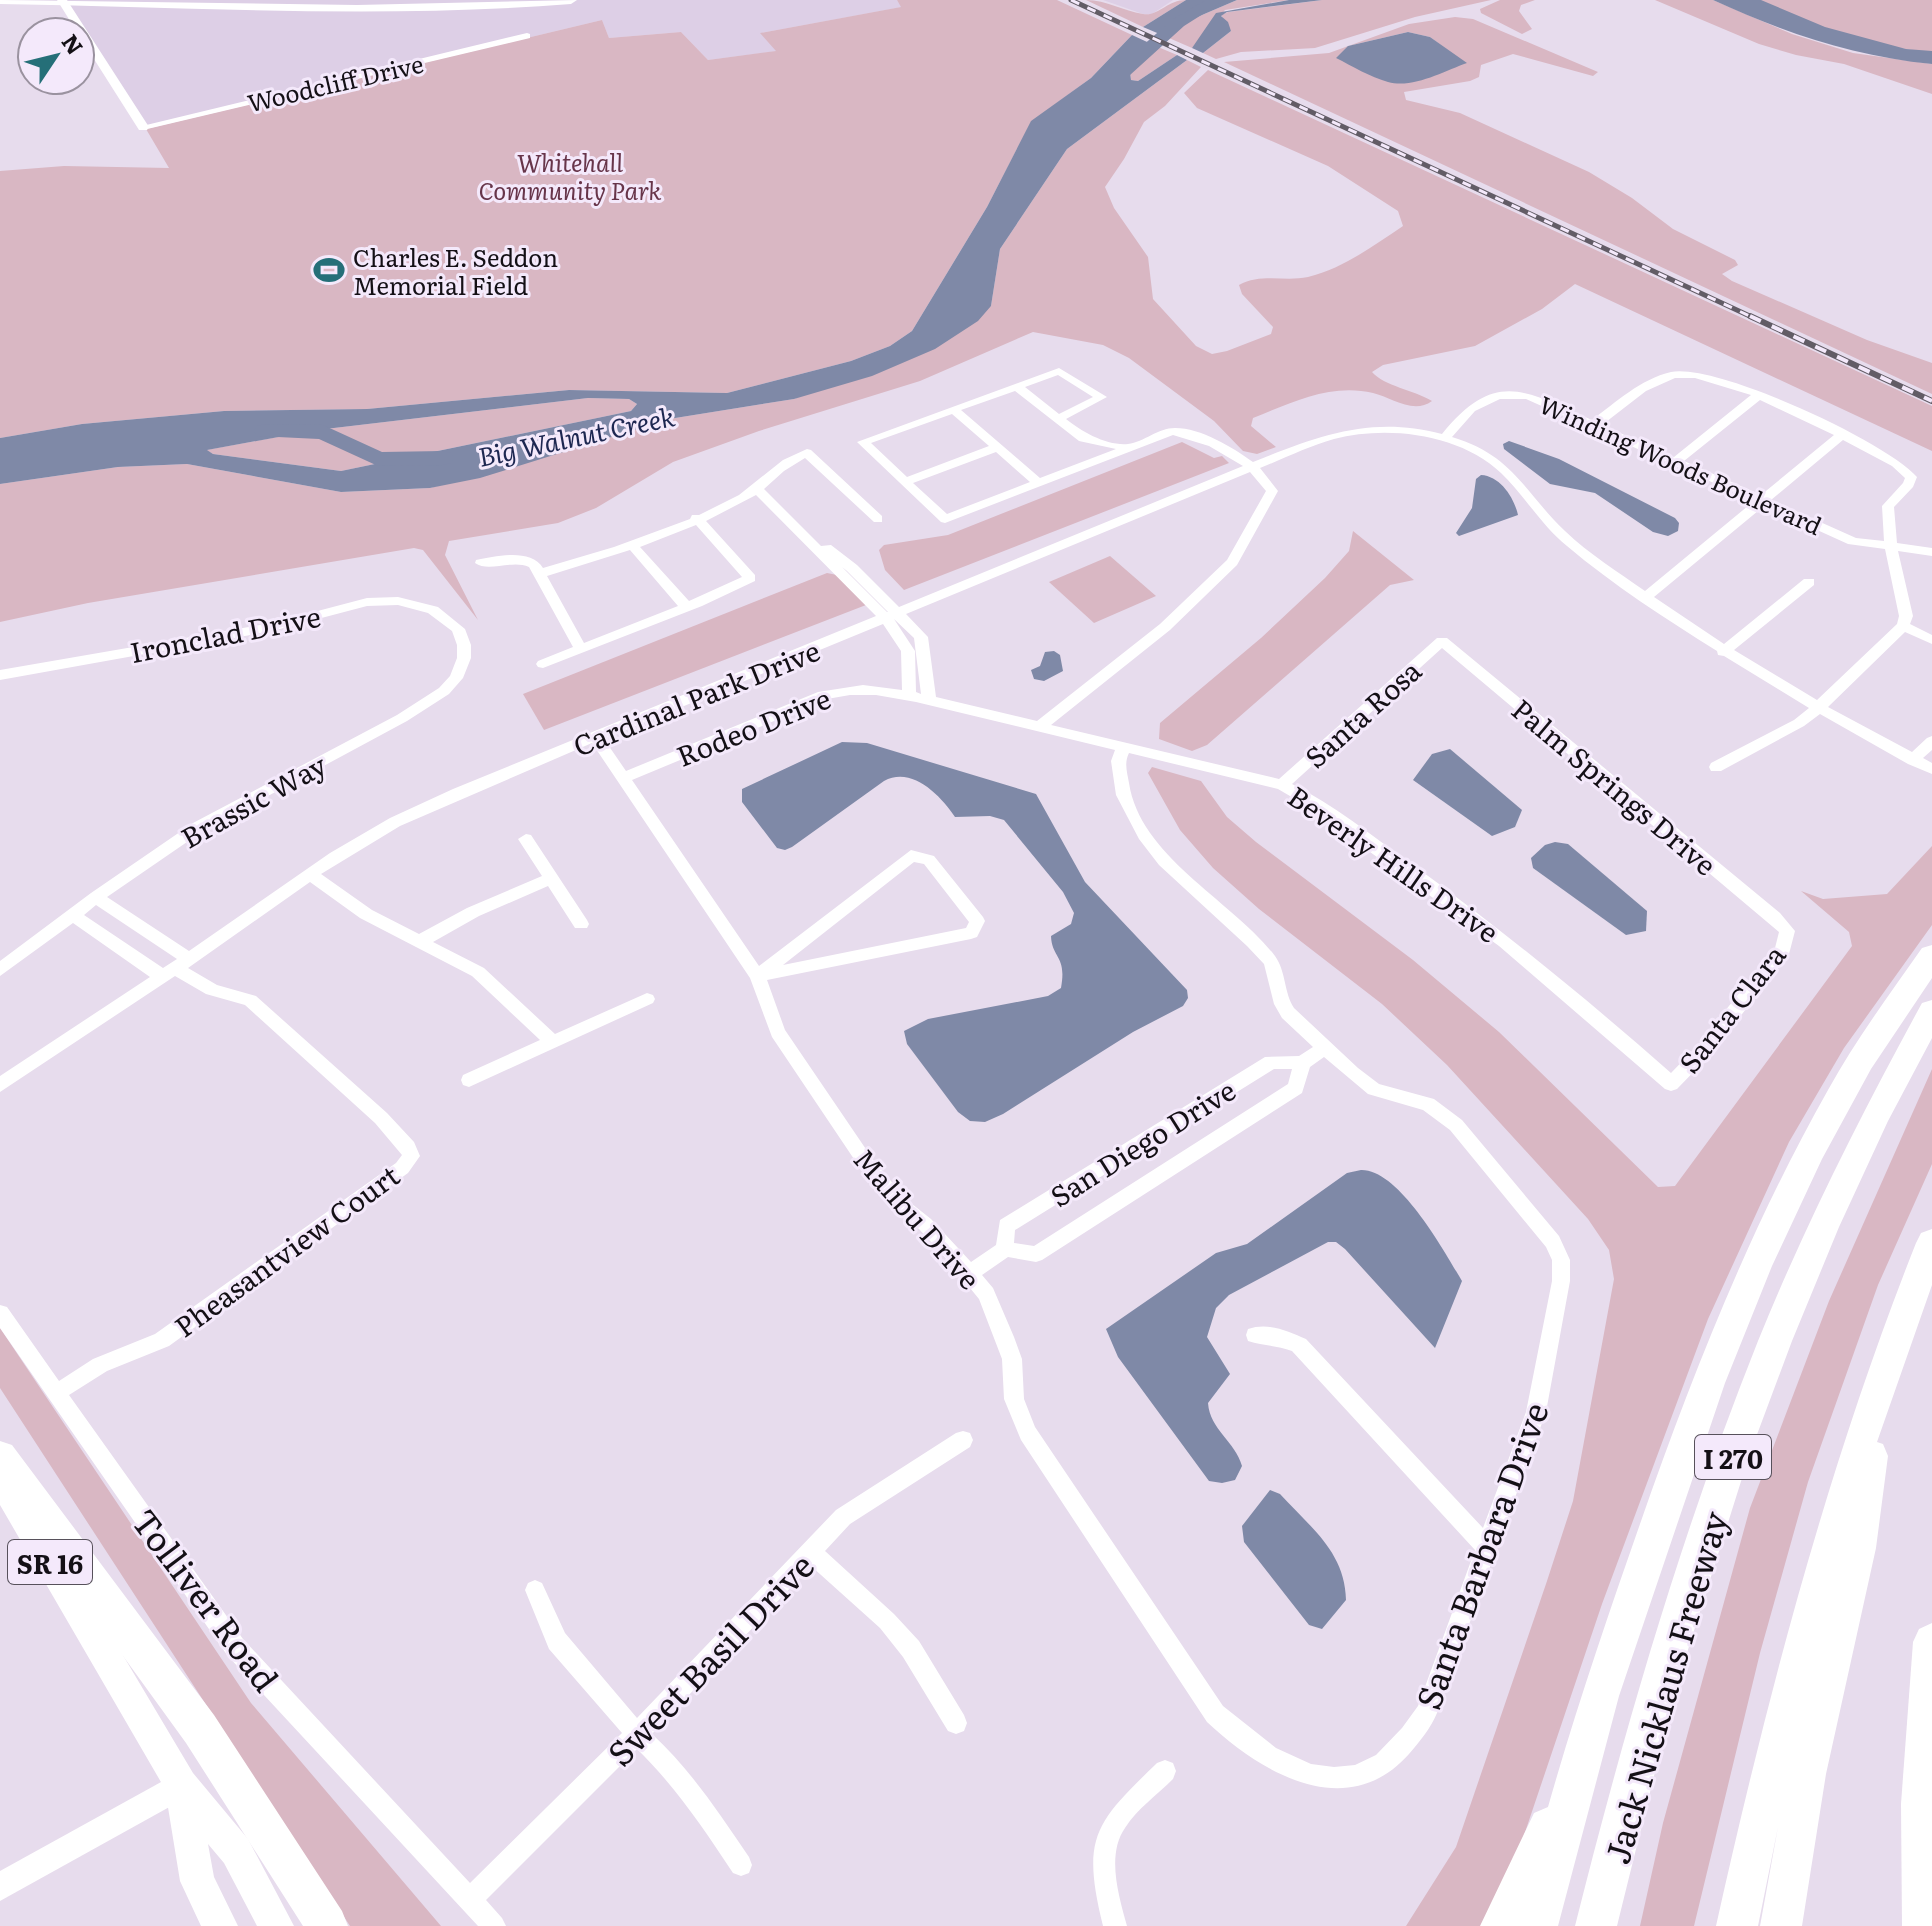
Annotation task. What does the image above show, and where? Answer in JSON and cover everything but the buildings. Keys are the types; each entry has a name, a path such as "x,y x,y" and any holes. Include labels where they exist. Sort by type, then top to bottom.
{"highway":[{"path":"1537,1926 1575,1772 1672,1480 1748,1284 1839,1098 1887,1020 1932,956"},
{"name":"Jack Nicklaus Freeway","path":"1596,1926 1660,1684 1718,1499 1773,1347 1823,1226 1901,1066 1932,1011"},
{"path":"1737,1926 1770,1765 1832,1536 1884,1372 1932,1243"},
{"path":"1781,1926 1807,1774 1858,1548 1884,1372"},
{"path":"0,1457 200,1729 327,1926"},
{"path":"1923,1926 1921,1804 1932,1642"},
{"path":"1501,1926 1575,1772"}],"main road":[{"path":"0,0 396,10 571,0"},
{"name":"SR 16","path":"0,1477 181,1785 236,1851 276,1926"},
{"name":"SR 16","path":"181,1785 197,1881 220,1926"}],"street":[{"path":"62,1 143,127"},
{"name":"Woodcliff Drive","path":"143,127 527,36"},
{"path":"1038,728 1165,627 1232,562 1272,495 1272,487 1252,469 1214,443 1188,432 1172,431 945,519 863,442 1059,371 1101,397 1058,419"},
{"path":"1595,424 1644,388 1674,375 1718,381 1759,395 1896,463 1911,477 1909,484 1888,506 1891,549 1906,616 1903,626 1799,723 1716,767"},
{"path":"1017,387 1083,438 1127,448"},
{"name":"Winding Woods Boulevard","path":"1445,438 1470,407 1500,394 1539,400 1853,541 1891,549 1932,552"},
{"path":"1676,461 1759,395"},
{"path":"954,410 1038,482"},
{"name":"Cardinal Park Drive","path":"0,1085 310,874 407,816 1313,442 1348,432 1391,429 1445,438 1485,455 1506,469 1557,530 1723,652 1817,709 1932,769"},
{"path":"1646,597 1841,436"},
{"path":"906,481 996,448"},
{"path":"541,573 631,544 696,518 757,489 779,466 807,453 878,519"},
{"path":"757,489 804,539 921,637 929,700"},
{"path":"543,664 687,607 750,578 696,518"},
{"path":"631,544 687,607"},
{"path":"481,563 529,560 541,573 580,648"},
{"path":"1723,652 1809,582"},
{"name":"Ironclad Drive","path":"0,675 272,627 367,602 398,601 419,605 447,618"},
{"path":"893,615 908,651 909,696"},
{"name":"Brassic Way","path":"0,970 96,897 198,827 402,718 444,691 456,678 464,658 464,645 458,629 447,618"},
{"path":"1903,626 1932,640"},
{"name":"Santa Rosa","path":"1282,785 1442,641"},
{"name":"Palm Springs Drive","path":"1442,641 1787,931"},
{"name":"Rodeo Drive","path":"622,779 823,695 855,689 888,691"},
{"name":"Beverly Hills Drive","path":"888,691 1282,785 1329,813 1494,931 1577,998 1671,1084"},
{"name":"Malibu Drive","path":"596,738 757,976 778,1032 868,1166 901,1205 925,1224 986,1294 1012,1359 1014,1399 1028,1433 1215,1714 1240,1740 1269,1758 1333,1780"},
{"path":"1913,760 1932,741"},
{"path":"1123,749 1118,761 1123,795 1144,835 1164,861 1271,962 1280,1000 1288,1013 1325,1048"},
{"path":"526,839 581,924"},
{"path":"911,856 929,860 977,921 971,933 757,976 911,856"},
{"path":"310,874 366,914 478,972 553,1042"},
{"path":"419,942 473,912 551,878"},
{"path":"96,897 176,968"},
{"path":"73,915 176,968"},
{"name":"Santa Clara","path":"1671,1084 1704,1050 1783,950 1787,931"},
{"name":"Pheasantview Court","path":"56,1393 73,1380 111,1360 162,1340 402,1168 411,1156 408,1147 381,1118 250,1000 212,990 176,968"},
{"path":"469,1080 647,999"},
{"name":"San Diego Drive","path":"1005,1249 1006,1226 1271,1062 1302,1063 1325,1048"},
{"name":"Santa Barbara Drive","path":"1325,1048 1374,1089 1428,1104 1456,1125 1553,1242 1561,1260 1561,1281 1536,1412 1426,1713 1406,1742 1377,1768 1363,1775 1333,1780"},
{"name":"San Diego Drive","path":"969,1274 1005,1249 1036,1254 1296,1088 1302,1063"},
{"name":"Tolliver Road","path":"0,1313 235,1647 494,1926"},
{"path":"1255,1335 1278,1336 1299,1345 1486,1546"},
{"name":"Sweet Basil Drive","path":"471,1899 637,1734 843,1517 963,1440"},
{"path":"811,1552 877,1612 911,1649 956,1723"},
{"path":"535,1590 557,1641 637,1734 667,1763 698,1801 741,1865"},
{"path":"1115,1926 1109,1905 1105,1857 1114,1823 1165,1771"},
{"path":"0,1887 181,1785"}],"shaded area":[{"path":"19,0 897,0 902,7 761,33 777,51 708,60 681,32 609,38 602,20 146,129 96,50 96,16 74,16 65,1"},
{"path":"1103,0 1173,0 1152,14 1143,14"}],"green space":[{"name":"Whitehall Community Park","path":"897,0 1057,0 1132,35 1091,78 1031,122 987,207 912,331 890,346 851,361 727,393 569,390 367,409 224,411 82,424 0,438 0,171 64,166 169,168 146,129 602,20 609,38 681,32 708,60 776,51 760,33 901,7"},
{"path":"1086,0 1148,14 1186,0 1143,27"},
{"path":"1237,0 1289,0 1225,10 1192,48 1169,38 1188,21"},
{"path":"1322,0 1491,0 1415,17 1315,48 1241,52 1216,59 1203,53 1231,31 1221,15"},
{"path":"1500,0 1535,0 1521,5 1519,11 1532,29 1522,34 1481,13 1480,9"},
{"path":"1655,0 1713,0 1792,34 1853,53 1932,64 1932,94 1844,64 1759,44"},
{"path":"1748,0 1932,0 1932,52 1861,40"},
{"path":"1455,17 1473,19 1598,72 1593,76 1513,54 1481,65 1479,77 1470,81 1404,92 1406,100 1460,113 1589,172 1632,198 1673,229 1735,260 1738,265 1722,274 1732,281 1867,340 1932,363 1932,394 1224,62 1329,53 1348,46 1461,60 1430,37 1408,32 1349,46 1409,24"},
{"path":"1158,47 1177,55 1138,81 1131,80 1130,72"},
{"path":"1187,60 1201,67 1165,106 1144,122 1105,187 1114,208 1148,257 1153,299 1196,346 1212,354 1271,334 1273,327 1242,294 1239,285 1256,279 1299,278 1321,273 1358,256 1403,226 1398,211 1328,166 1197,108 1184,93 1208,70 1932,406 1932,451 1575,284 1542,309 1475,346 1383,365 1372,372 1384,381 1432,401 1425,405 1410,406 1373,393 1357,391 1311,396 1253,418 1251,426 1276,447 1257,454 1243,451 1214,421 1129,358 1103,345 1033,332 920,381 759,431 673,462 596,508 558,523 449,541 445,555 478,620 423,550 414,548 88,603 0,622 0,484 118,467 187,464 341,492 430,488 669,419 794,399 991,306 1000,249 1067,149"},
{"path":"588,398 629,399 637,404 631,411 341,471 213,454 206,450 317,430"},
{"path":"1182,442 1214,458 1222,456 1229,463 904,590 885,570 879,550 884,545 948,535"},
{"path":"1353,531 1414,580 1390,585 1207,745 1192,751 1159,739 1160,723 1261,638 1325,578 1349,551"},
{"path":"1110,556 1156,596 1094,623 1049,582"},
{"path":"827,573 837,575 866,605 544,730 523,694"},
{"path":"1152,767 1201,781 1227,817 1256,842 1413,960 1499,1032 1658,1187 1675,1186 1852,946 1849,932 1801,891 1823,899 1887,894 1932,846 1932,925 1844,1048 1789,1142 1708,1319 1602,1604 1516,1859 1483,1926 1406,1926 1456,1847 1573,1501 1614,1279 1609,1250 1588,1219 1447,1065 1382,1004 1259,909 1213,868 1180,830 1148,773"},
{"path":"1932,1069 1932,1164 1878,1285 1808,1482 1760,1653 1694,1926 1640,1926 1663,1823 1750,1508 1829,1301"},
{"path":"0,1328 251,1703 441,1926 350,1926 0,1388"}],"water":[{"path":"1186,0 1237,0 1188,21 1169,38 1143,27"},
{"path":"1289,0 1322,0 1227,12 1221,16 1228,22 1231,31 1203,53 1192,48 1216,13"},
{"path":"1713,0 1761,0 1825,27 1906,49 1932,51 1932,64 1847,49 1766,23"},
{"path":"1408,32 1430,37 1467,63 1428,78 1398,84 1375,77 1336,58 1348,46"},
{"path":"1132,35 1158,47 1130,72 1131,80 1138,81 1177,55 1187,60 1067,149 1000,249 991,306 978,321 935,349 872,376 794,399 669,419 480,478 430,488 341,492 187,464 118,467 0,484 0,438 82,424 224,411 367,409 569,390 727,393 851,361 890,346 912,331 987,207 1031,121 1091,78","holes":["588,398 629,399 637,404 631,411 341,471 213,454 207,450 317,430"]},
{"path":"1509,441 1559,459 1675,518 1679,523 1678,531 1668,536 1653,532 1595,493 1550,484 1504,449 1503,444"},
{"path":"1481,475 1500,483 1513,501 1518,515 1459,536 1456,533 1472,508 1476,479"},
{"path":"1054,651 1060,655 1063,671 1044,681 1034,679 1031,670 1040,666 1045,652"},
{"path":"842,742 867,743 1036,794 1085,882 1187,990 1188,998 1183,1006 1133,1032 1003,1114 985,1122 970,1121 958,1112 907,1044 904,1031 928,1019 1048,996 1061,988 1061,963 1051,936 1071,924 1074,913 1063,892 1004,820 990,816 955,817 933,792 905,777 884,781 792,847 785,850 777,848 742,802 742,789"},
{"path":"1450,749 1522,810 1515,827 1492,836 1413,780 1432,754"},
{"path":"1555,842 1568,844 1647,911 1646,931 1626,935 1533,868 1531,858 1545,845"},
{"path":"1361,1170 1376,1173 1405,1197 1432,1232 1462,1281 1435,1348 1336,1242 1328,1242 1229,1295 1216,1308 1207,1337 1230,1374 1208,1403 1213,1421 1234,1449 1242,1466 1235,1480 1222,1483 1209,1481 1118,1357 1106,1329 1216,1253 1247,1244 1347,1173"},
{"path":"1270,1490 1280,1494 1314,1530 1340,1568 1346,1600 1322,1629 1309,1625 1244,1542 1242,1526"}],"waterway":[{"name":"Big Walnut Creek","path":"1124,71 1178,23 1217,0"},
{"name":"Big Walnut Creek","path":"265,431 323,432 378,459 443,458"}],"railway":[{"path":"1071,0 1754,318"},
{"path":"1750,316 1932,401"}],"place":[{"name":"Charles E. Seddon Memorial Field","path":"329,270"}]}
